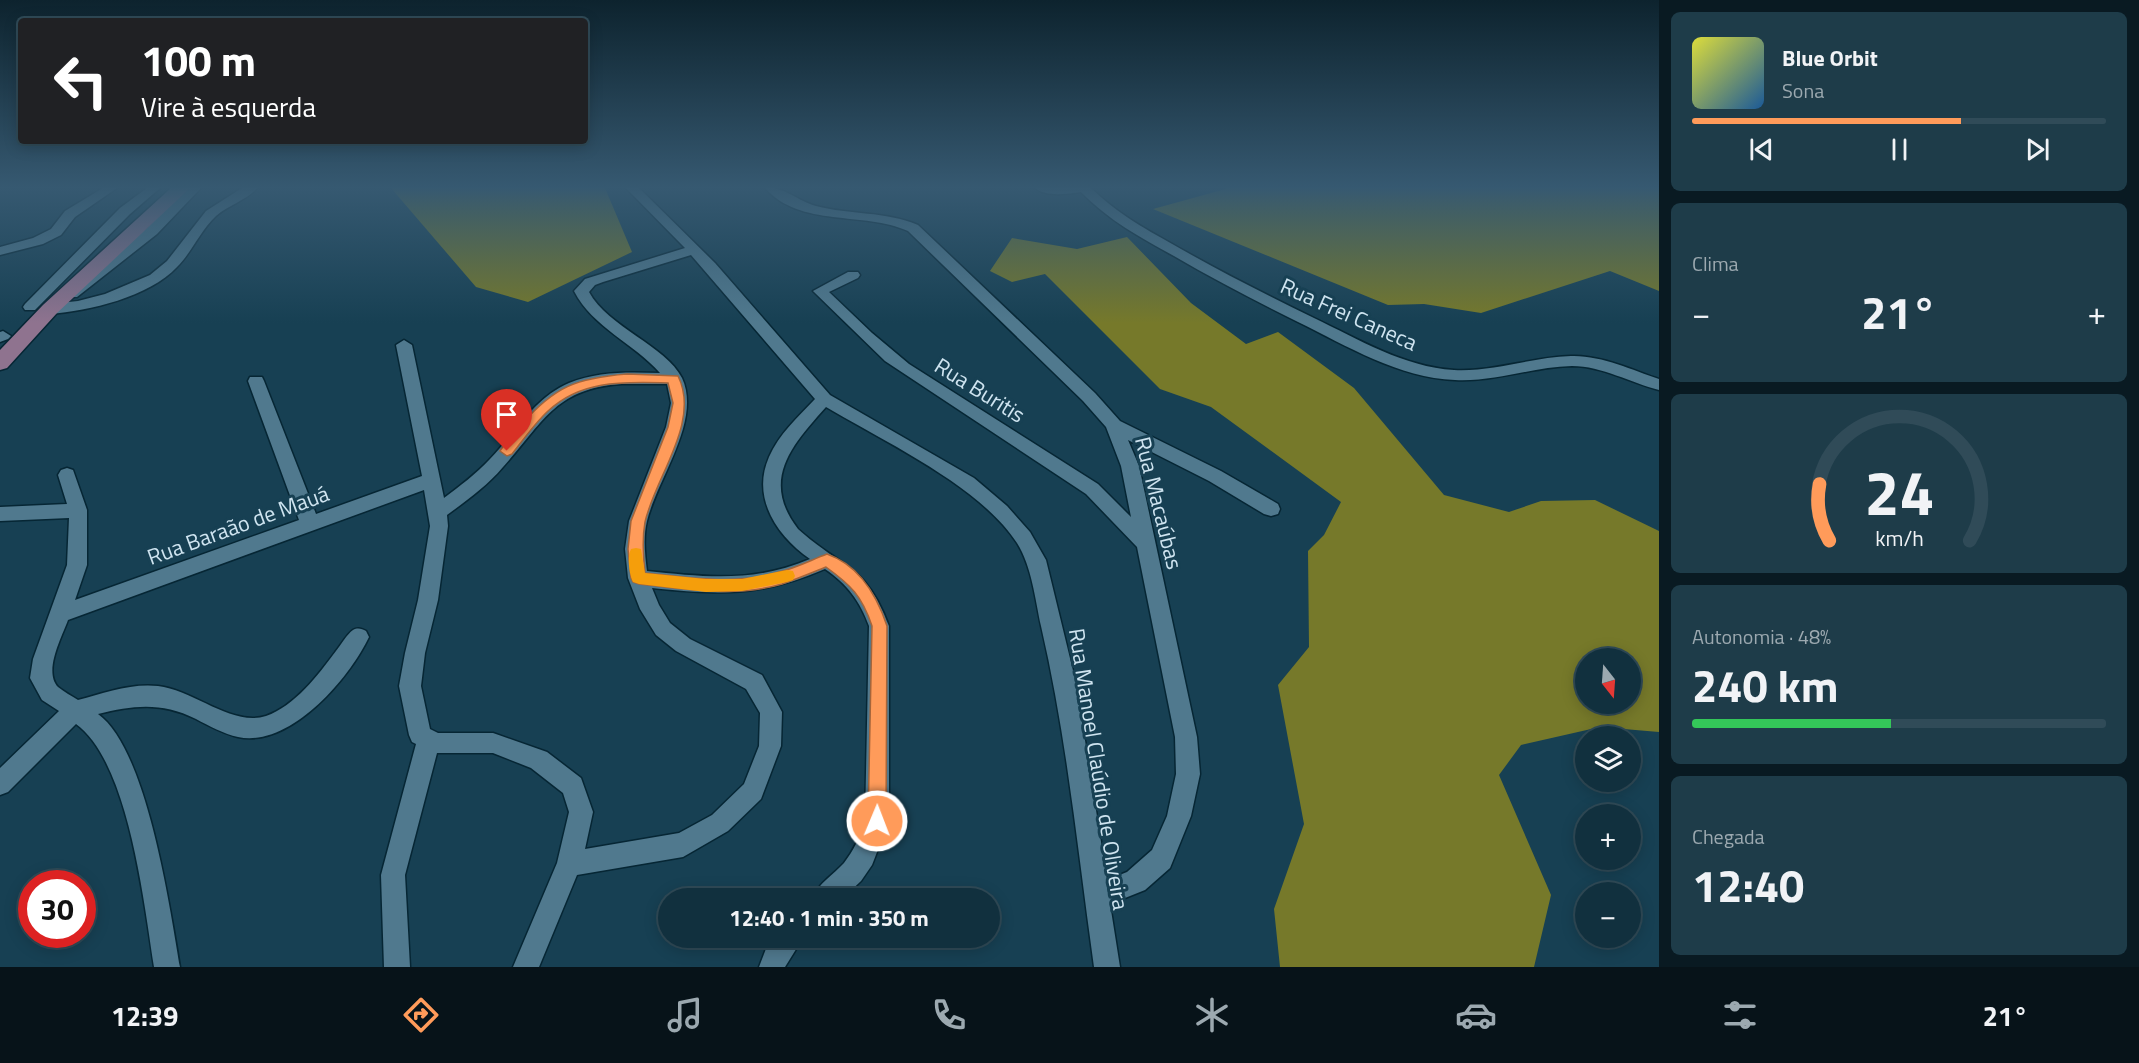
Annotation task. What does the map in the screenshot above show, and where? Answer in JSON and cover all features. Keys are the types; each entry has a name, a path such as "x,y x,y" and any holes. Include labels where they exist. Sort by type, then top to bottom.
{"main road":[{"path":"46,306 42,308 43,304 78,265 113,233"},
{"path":"1,338 46,306 129,233"},
{"path":"0,363 46,306"}],"street":[{"path":"0,251 38,241 55,233"},
{"path":"46,306 106,233"},
{"path":"46,306 87,284 149,233"},
{"path":"46,306 66,309 85,304 157,276 176,259 195,233"},
{"name":"Rua Manoel Claúdio de Oliveira","path":"677,233 824,399 968,483 1015,529 1036,560 1065,683 1107,967"},
{"name":"Rua Macaúbas","path":"919,233 1082,390 1114,425 1130,466 1186,737 1188,774 1179,816 1161,859 1136,881 1097,897"},
{"name":"Rua Frei Caneca","path":"1143,233 1236,286 1308,323 1383,357 1421,370 1454,375 1487,375 1547,363 1574,361 1603,366 1659,385"},
{"path":"569,864 683,845 720,823 753,791 770,746 771,712 754,682 683,645 663,629 650,609 639,578 635,549 638,521 675,427 679,403 674,379 660,363 599,315 580,291 598,279 694,250"},
{"name":"Rua Buritis","path":"853,275 820,291 870,342 892,361 1092,489 1147,546"},
{"path":"404,345 437,512 437,549 410,686 420,735 436,743 493,743 539,760 573,786 581,812 569,864 526,967"},
{"path":"437,512 495,465 544,407 574,387 617,379 674,379"},
{"path":"256,381 310,524"},
{"path":"824,399 797,428 777,457 771,490 778,515 791,532 798,540 854,579 872,602 879,626 877,821 870,846 857,869 836,888"},
{"path":"1114,425 1215,476 1271,509"},
{"path":"67,475 78,510 77,565 44,659 41,678 50,693 94,724 108,741 126,779 149,862 167,967"},
{"name":"Rua Baraão de Mauá","path":"60,614 432,480"},
{"path":"0,514 78,510"},
{"path":"639,578 706,586 742,585 780,579 827,560"},
{"path":"0,783 74,711 122,700 147,696 169,698 239,728 264,728 291,716 312,695 359,637"},
{"path":"397,967 393,875 429,739"},
{"path":"772,967 776,955 782,948"}],"shaded area":[{"path":"430,233 624,233 632,252 528,302 476,287"},
{"path":"1212,233 1659,233 1659,291 1610,271 1481,313 1424,304 1388,305"},
{"path":"1127,237 1191,303 1246,344 1278,332 1354,388 1444,495 1509,512 1541,501 1595,500 1659,531 1659,732 1641,730 1641,726 1575,726 1575,733 1521,745 1499,775 1551,895 1534,967 1280,967 1274,909 1304,824 1278,685 1309,647 1308,551 1324,535 1341,502 1211,407 1160,389 1045,274 1012,282 990,271 1012,238 1077,249"}],"slow traffic":[{"path":"636,553 639,578 706,586 742,585 787,576"}],"route":[{"path":"507,451 544,407 574,387 598,381 627,378 674,379 679,403 675,427 638,521 635,549 639,578 706,586 742,585 780,579 827,560 854,579 872,602 879,626 877,821"}]}
